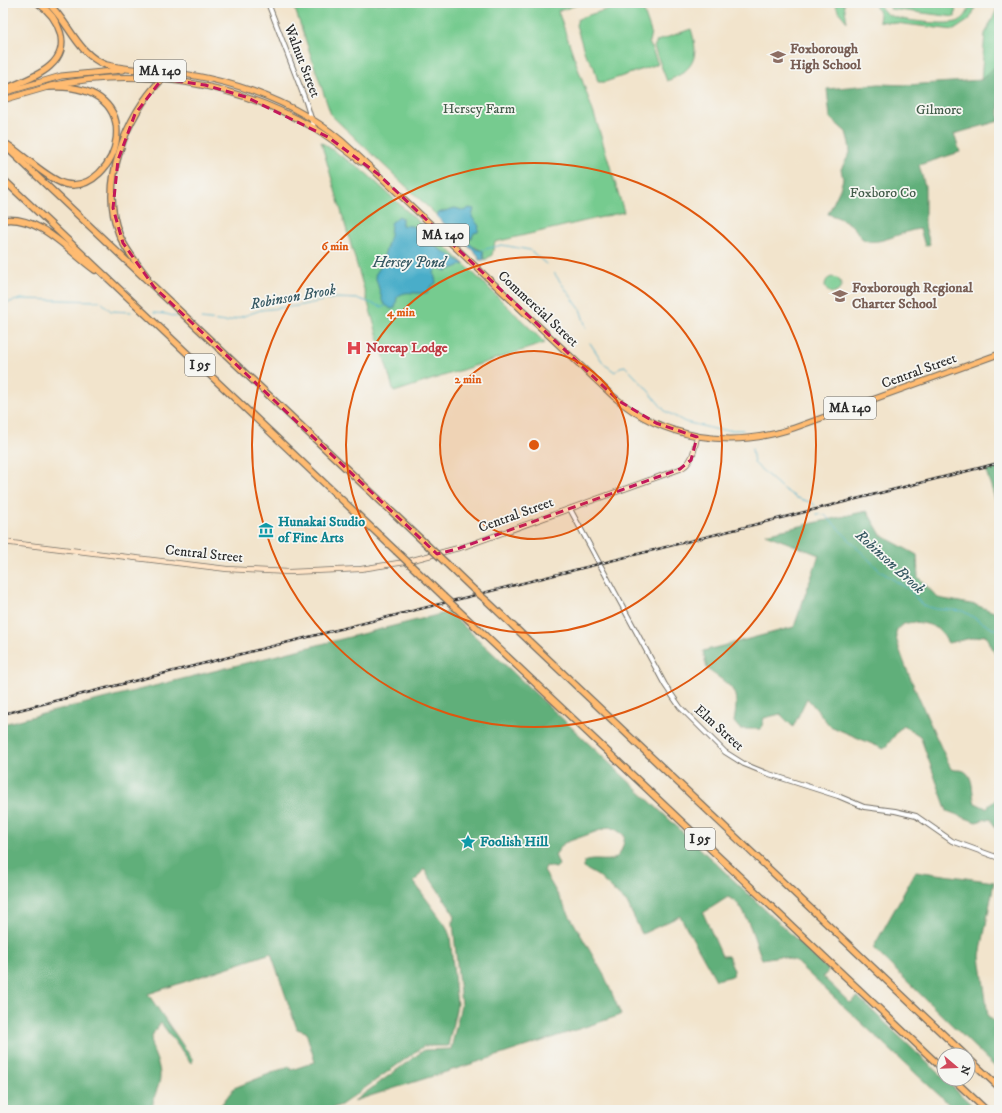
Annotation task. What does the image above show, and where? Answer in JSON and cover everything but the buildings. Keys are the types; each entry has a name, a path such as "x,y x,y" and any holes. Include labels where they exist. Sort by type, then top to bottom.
{"highway":[{"path":"3,91 48,68 56,60 60,51 62,41 60,29 52,15 38,3"},
{"path":"48,3 60,16 80,47 92,57 109,66 140,70"},
{"path":"154,287 127,250 119,236 114,216 113,192 118,160 127,131 141,104 162,79"},
{"path":"3,143 54,179 64,184 74,185 86,182 104,168 113,152 117,138 117,124 111,110 102,99 86,90 70,86 48,86"},
{"name":"I 95","path":"3,143 957,1047"},
{"name":"I 95","path":"3,179 936,1062"},
{"path":"3,220 20,220 39,227 111,282"},
{"path":"976,1065 999,1087"},
{"path":"962,1087 986,1110"}],"main road":[{"name":"Commercial Street","path":"3,91 40,81 75,74 111,70 140,70 183,74 226,83 273,100 310,118 346,144 619,401 656,423 697,436"},
{"name":"Commercial Street","path":"3,100 48,86 105,78 162,79 198,84 232,93 272,108 314,128 378,174"},
{"name":"Central Street","path":"3,542 227,569 289,572 330,571 383,566 434,555 471,544 684,468 691,460 697,436 732,440 757,438 776,434 999,354"}],"street":[{"name":"Walnut Street","path":"268,3 306,102 314,128"},
{"name":"Elm Street","path":"570,509 665,685 680,707 725,752 736,760 757,770 838,796 864,807 895,811 916,816 952,841 999,858"}],"highlighted area":[{"path":"162,79 205,85 246,97 328,137 378,174 619,401 656,423 697,437 691,460 680,469 457,549 437,554 154,287 123,243 113,208 118,160 135,114"}],"green space":[{"name":"Hersey Farm","path":"293,3 583,3 558,11 596,120 624,212 495,242 492,255 485,260 482,255 484,252 475,247 471,248 331,115"},
{"path":"630,3 641,3 651,32 649,42 658,64 605,82 598,82 594,67 585,54 576,25 578,19"},
{"path":"835,3 844,3 847,22 838,11"},
{"path":"874,3 879,3 885,13 897,18 946,23 959,21 964,18 969,9 970,3 976,3 969,20 954,30 879,21 880,15"},
{"path":"891,3 956,3 955,17 890,9"},
{"path":"999,5 999,70 997,66 981,80 985,34"},
{"path":"691,29 695,47 692,61 689,67 683,72 667,81 654,47 657,41"},
{"name":"Foxboro Co","path":"997,65 999,70 999,121 954,134 960,152 919,165 925,186 925,226 930,244 925,246 920,229 883,240 869,241 863,239 848,222 828,214 843,179 841,169 850,153 846,132 830,118 827,89 879,84 907,85 981,80"},
{"path":"321,142 366,173 463,263 545,343 394,392"},
{"path":"833,277 840,282 841,285 836,292 833,293 826,288 825,285 830,278"},
{"path":"999,467 999,501 996,502 986,471"},
{"path":"867,511 881,535 917,555 918,577 938,598 976,605 999,614 999,662 986,635 948,643 942,633 935,627 916,622 904,624 899,627 896,632 897,641 910,676 951,769 962,770 970,777 975,803 986,808 999,797 998,833 990,818 976,822 947,811 920,736 903,725 884,749 830,726 807,698 793,727 780,714 764,718 761,729 740,729 734,722 736,711 735,695 729,685 707,669 703,651 794,627 819,555 765,534"},
{"path":"449,612 829,970 823,977 850,1003 858,997 936,1071 936,1087 953,1087 977,1110 955,1110 795,961 780,956 762,959 746,916 738,904 728,897 703,913 722,956 728,956 734,970 733,976 716,980 680,916 642,934 627,903 598,876 584,868 584,862 589,860 610,860 618,856 624,841 624,835 609,827 564,843 555,855 559,865 556,868 546,866 544,871 605,977 621,1015 354,1101 424,1050 451,1049 461,1005 453,923 454,914 424,869 414,882 446,926 450,936 457,1005 448,1046 424,1046 341,1105 327,1110 220,1110 221,1105 234,1088 289,1066 291,1070 315,1062 306,1032 297,1029 271,953 148,994 193,1060 191,1063 161,1023 155,1030 151,1042 159,1066 160,1074 159,1083 153,1101 153,1110 3,1110 3,724"},
{"path":"916,871 994,882 980,956 988,1016 999,1026 999,1071 976,1047 873,948"}],"water":[{"name":"Hersey Pond","path":"455,208 465,211 469,208 474,209 472,217 479,226 478,232 474,233 471,239 467,237 463,238 476,249 483,251 484,260 479,260 478,255 437,217 438,213"},
{"name":"Hersey Pond","path":"399,216 402,218 402,225 412,226 421,232 427,232 436,247 464,264 446,271 437,267 434,273 436,283 430,287 428,292 404,293 397,298 395,308 391,309 383,303 375,275 381,266 390,236 391,223"}],"waterway":[{"name":"Robinson Brook","path":"482,250 502,245 530,250 546,264"},
{"name":"Robinson Brook","path":"554,273 580,309 586,327"},
{"name":"Robinson Brook","path":"201,319 226,322 261,310 297,306 336,298 359,299 382,307 386,306"},
{"name":"Robinson Brook","path":"3,304 21,299 100,301 111,311 131,312"},
{"name":"Robinson Brook","path":"154,313 176,317"},
{"name":"Robinson Brook","path":"590,343 604,364 615,372 620,367 625,366 665,411 685,422 719,430 743,430"},
{"name":"Robinson Brook","path":"752,449 754,463 783,489 797,498 813,503 815,506"},
{"name":"Robinson Brook","path":"817,514 825,515 880,571 910,590 922,605 936,609 963,611 993,629 999,629"}],"railway":[{"path":"3,714 999,463"}],"place":[{"name":"Foxborough High School","path":"778,57"},
{"name":"Foxborough Regional Charter School","path":"840,296"},
{"name":"Norcap Lodge","path":"354,348"},
{"name":"Hunakai Studio of Fine Arts","path":"266,530"},
{"name":"Foolish Hill","path":"468,842"}],"park label":[{"name":"Gilmore","path":"939,110"}]}
